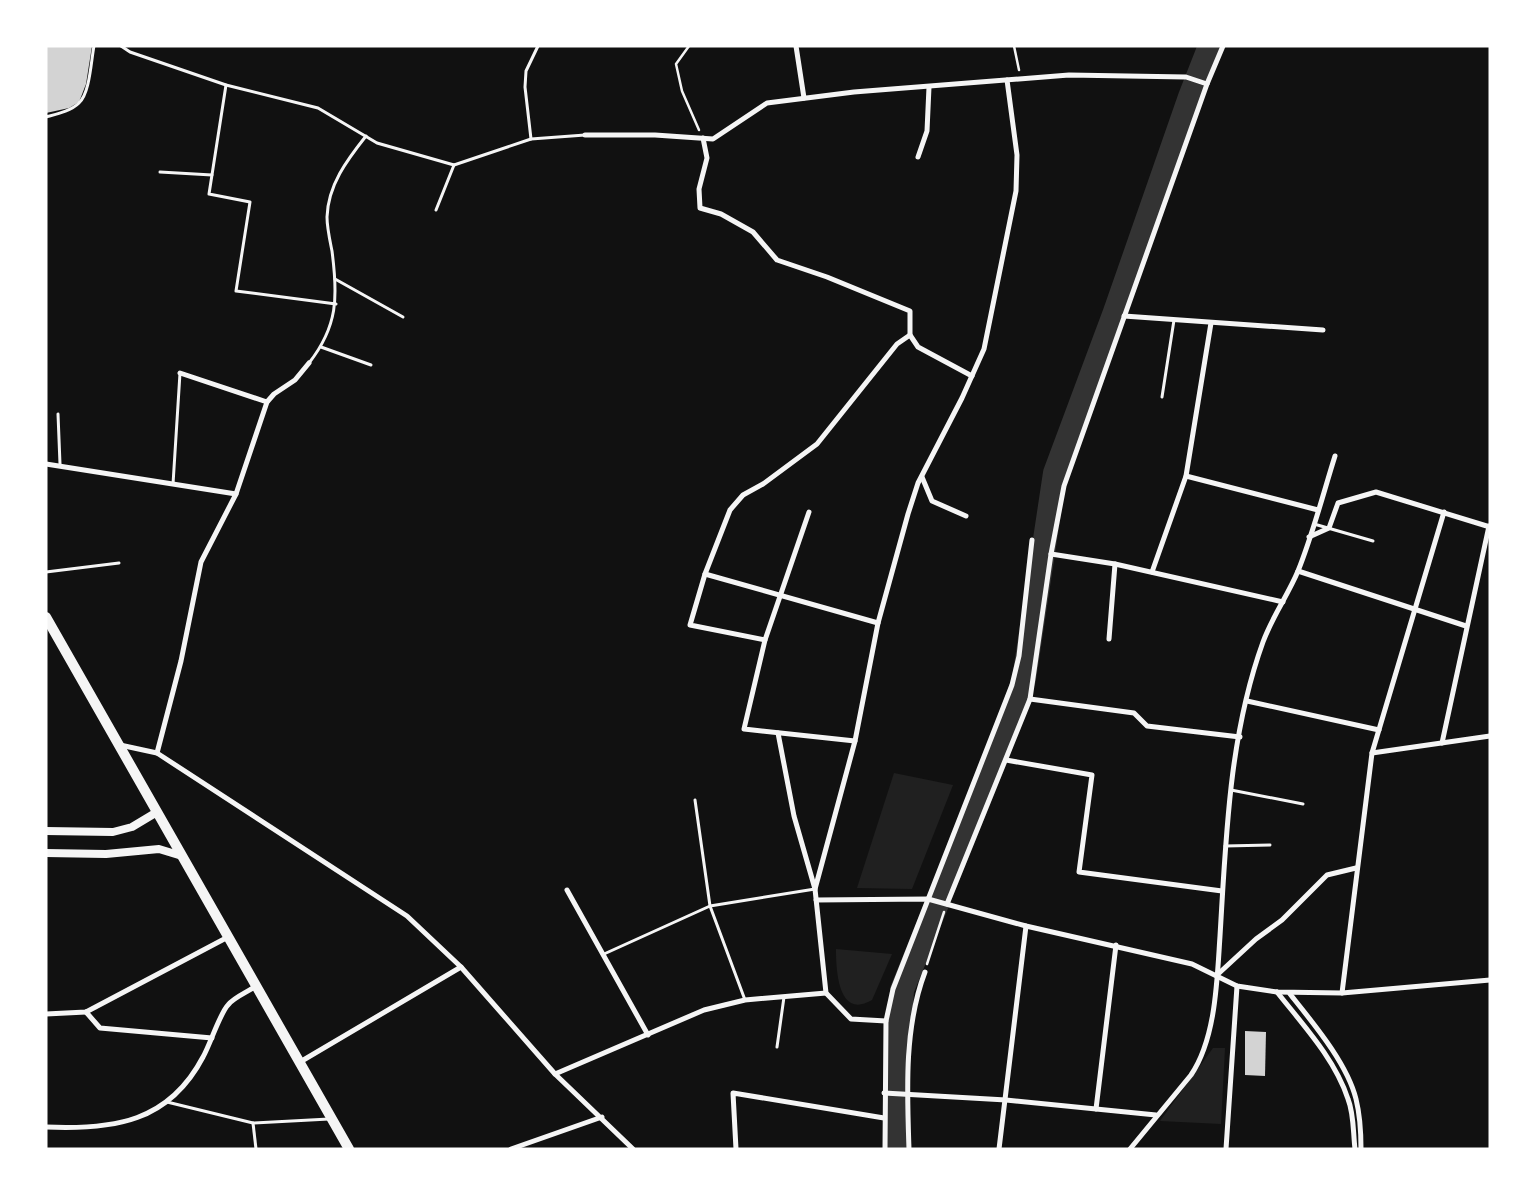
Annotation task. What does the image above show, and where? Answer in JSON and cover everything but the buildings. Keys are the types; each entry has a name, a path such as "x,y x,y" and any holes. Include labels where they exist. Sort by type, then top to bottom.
{"main road":[{"path":"46,617 349,1149"}],"street":[{"path":"796,46 804,98"},
{"path":"947,904 1030,699 1050,554 1064,486 1207,84 1223,46"},
{"path":"585,134 655,135 712,139 767,103 928,86 1069,75 1186,77 1207,84"},
{"path":"815,890 855,741 878,624 908,514 922,477 984,349 1016,191 1017,155 1007,80"},
{"path":"918,157 927,131 928,86"},
{"path":"703,138 707,158 699,189 700,208 722,214 753,232 777,260 828,277 910,311 910,335 918,347 972,376"},
{"path":"1124,316 1323,330"},
{"path":"1152,572 1186,476 1211,323"},
{"path":"764,640 690,625 705,574 730,510 743,495 763,484 817,444 897,344 910,335"},
{"path":"158,753 181,661 201,562 236,494 267,402 274,394 295,380 309,363"},
{"path":"180,373 267,402"},
{"path":"1130,1149 1199,1062 1207,1045 1217,976 1224,846 1230,790 1247,701 1263,641 1298,571 1335,456"},
{"path":"46,464 60,464 236,494"},
{"path":"1186,476 1318,510"},
{"path":"922,477 932,501 966,516"},
{"path":"1309,537 1329,528 1338,503 1376,492 1489,526 1442,743"},
{"path":"809,512 764,640 744,729 855,741"},
{"path":"1342,993 1356,868 1372,753 1444,512"},
{"path":"885,1149 886,1020 893,989 1012,685 1019,656 1032,540"},
{"path":"1050,554 1115,564 1282,602"},
{"path":"1108,638 1115,564"},
{"path":"1298,571 1466,626"},
{"path":"705,574 878,624"},
{"path":"1030,699 1134,712 1147,726 1240,737"},
{"path":"1247,701 1379,730"},
{"path":"778,733 794,816 815,890 826,993 851,1019 886,1020"},
{"path":"1372,753 1490,736"},
{"path":"118,745 158,753 407,916 462,967 555,1074 634,1149"},
{"path":"1006,760 1092,775 1079,872 1222,891"},
{"path":"46,831 113,832 132,827 157,812"},
{"path":"46,853 106,854 159,849 182,856"},
{"path":"1217,976 1256,939 1282,920 1327,876 1356,868"},
{"path":"568,890 648,1035"},
{"path":"816,900 928,899 1026,926 1192,964 1236,986 1290,994 1342,993 1490,980"},
{"path":"1000,1149 1026,926"},
{"path":"46,1014 86,1012 228,936"},
{"path":"1096,1109 1116,946"},
{"path":"300,1062 462,967"},
{"path":"909,1149 908,1095 913,1012 917,993 925,972"},
{"path":"46,1126 100,1126 129,1120 167,1102 182,1090 193,1076 228,1005 256,986"},
{"path":"1226,1149 1236,986"},
{"path":"1277,992 1327,1058 1345,1090 1352,1120 1355,1149"},
{"path":"555,1074 704,1010 745,1000 826,993"},
{"path":"1290,994 1334,1055 1352,1087 1359,1116 1362,1149"},
{"path":"86,1012 100,1028 212,1038"},
{"path":"736,1149 733,1093 884,1118"},
{"path":"884,1093 1006,1100 1156,1114"},
{"path":"511,1149 602,1117"}],"lane":[{"path":"46,117 70,109 80,103 88,81 94,46"},
{"path":"121,46 130,52 226,84 318,108 377,142 454,165 531,139 585,134"},
{"path":"531,139 525,87 526,71 538,46"},
{"path":"226,84 209,194 250,202 236,291 336,304"},
{"path":"309,363 321,347 331,326 336,304 335,278 327,218 332,192 343,167 366,136"},
{"path":"436,210 454,165"},
{"path":"160,172 212,175"},
{"path":"335,278 403,317"},
{"path":"1162,397 1174,320"},
{"path":"321,347 371,365"},
{"path":"173,484 180,373"},
{"path":"58,414 60,464"},
{"path":"1313,524 1373,541"},
{"path":"46,572 119,563"},
{"path":"1230,790 1303,804"},
{"path":"695,800 710,906 745,1000"},
{"path":"1224,846 1270,845"},
{"path":"604,954 710,906 815,890"},
{"path":"777,1047 784,996"},
{"path":"167,1102 252,1123 332,1119"},
{"path":"252,1123 256,1149"}],"path":[{"path":"688,46 676,64 682,91 703,138"},
{"path":"1014,46 1020,79"},
{"path":"925,972 947,904"}],"shaded area":[{"path":"894,773 953,785 912,889 857,888"},
{"path":"836,949 892,954 872,1000 861,1004 852,1003 846,998 838,980"},
{"path":"1213,1048 1225,1048 1221,1124 1160,1121"}],"waterway":[{"path":"899,1149 897,1086 902,990 998,753 1024,679 1055,473 1210,46"}]}
